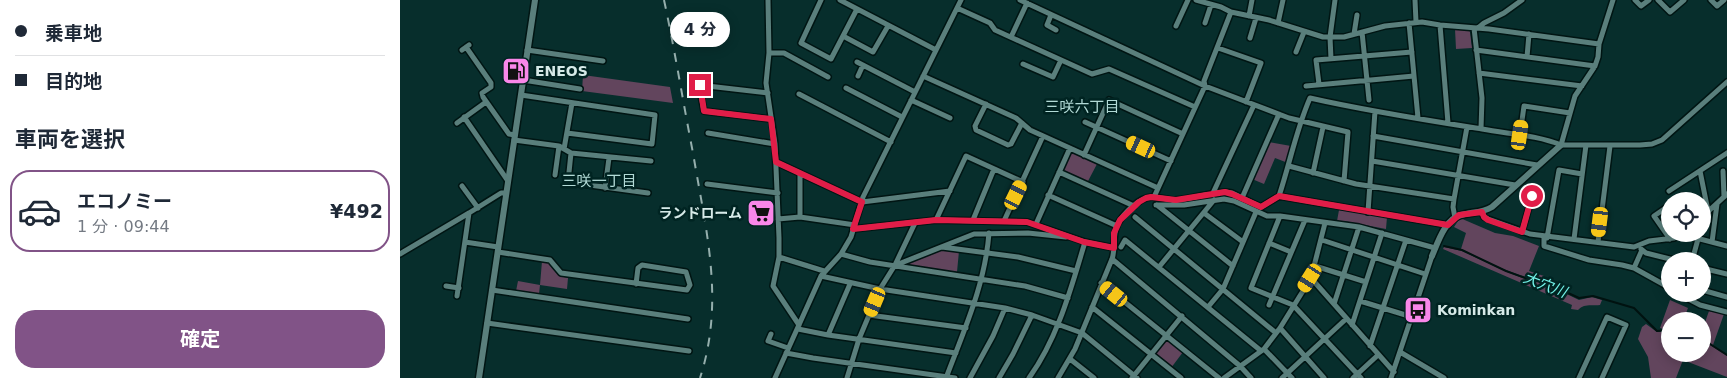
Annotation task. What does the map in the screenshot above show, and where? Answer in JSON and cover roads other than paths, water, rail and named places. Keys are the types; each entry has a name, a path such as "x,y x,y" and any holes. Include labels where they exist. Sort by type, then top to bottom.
{"street":[{"path":"479,378 535,0"},
{"path":"768,0 769,53 766,78 775,144 778,193 779,257 773,286 798,327 828,335 956,353"},
{"path":"821,0 801,43 831,59 858,9"},
{"path":"840,0 936,50"},
{"path":"777,378 787,350 822,273 841,254 851,236 862,202 914,92 924,76 961,0"},
{"path":"1020,0 1205,86 1300,121 1348,132 1344,181"},
{"path":"1176,26 1188,0"},
{"path":"1221,0 1221,7"},
{"path":"1249,16 1252,0"},
{"path":"1278,23 1283,0"},
{"path":"1331,59 1330,38 1335,0"},
{"path":"1415,0 1416,22"},
{"path":"1476,28 1504,13 1522,0"},
{"path":"1391,378 1425,274 1435,248 1448,225 1459,215 1482,212 1492,207 1561,145 1575,96 1595,66 1599,44 1613,0"},
{"path":"1635,0 1641,6 1648,0"},
{"path":"1658,0 1670,12 1684,0"},
{"path":"1711,0 1717,6 1724,0"},
{"path":"1200,1 1231,12 1278,23 1323,38 1416,22 1529,34 1599,44"},
{"path":"1011,38 1027,3"},
{"path":"1205,23 1212,5"},
{"path":"957,8 990,23 995,30 1011,38 1092,74 1109,69 1195,107"},
{"path":"1154,197 1205,86 1204,81 1231,12"},
{"path":"1051,15 1047,25 1056,30"},
{"path":"1354,34 1357,15"},
{"path":"1250,38 1256,18"},
{"path":"1409,23 1418,118"},
{"path":"1440,25 1448,123"},
{"path":"844,36 874,52 888,26"},
{"path":"1476,28 1476,50 1482,98 1481,129"},
{"path":"1296,52 1304,32"},
{"path":"1362,32 1369,100"},
{"path":"1526,57 1529,34"},
{"path":"466,47 491,82 491,87 482,93 482,97 514,138 562,148 571,153 651,161"},
{"path":"1218,48 1261,62 1246,102"},
{"path":"527,50 604,61"},
{"path":"1476,50 1595,66"},
{"path":"1319,84 1316,60 1412,52"},
{"path":"769,53 784,54 828,77"},
{"path":"1023,64 1053,77 1061,60"},
{"path":"857,62 914,92"},
{"path":"858,76 863,66"},
{"path":"1479,73 1582,86"},
{"path":"924,76 1016,118 1030,130 1158,188"},
{"path":"1306,86 1414,76"},
{"path":"523,80 580,89"},
{"path":"1118,247 1114,233 1120,220 1134,206 1146,198 1154,197 1176,200 1214,193 1232,194 1261,207 1279,196 1289,166 1300,121 1310,98 1375,111 1520,135 1561,145 1640,146 1658,143 1727,82"},
{"path":"768,93 700,85 704,111 771,119"},
{"path":"846,88 902,117"},
{"path":"799,94 891,142"},
{"path":"521,95 655,115 652,144 567,133"},
{"path":"911,100 950,118"},
{"path":"1084,155 1110,100 1183,134"},
{"path":"457,123 486,102"},
{"path":"555,175 567,133 572,103"},
{"path":"986,104 976,130 1008,145 1011,144 1022,123"},
{"path":"1214,193 1254,105"},
{"path":"1520,135 1524,106 1570,113"},
{"path":"1368,212 1375,111"},
{"path":"1242,198 1279,114"},
{"path":"464,117 508,181"},
{"path":"1085,122 1171,161"},
{"path":"1313,173 1323,127"},
{"path":"1455,218 1454,199 1467,127"},
{"path":"708,134 775,144"},
{"path":"1004,221 1043,136"},
{"path":"1373,136 1537,165"},
{"path":"1574,240 1586,146"},
{"path":"1598,242 1610,146"},
{"path":"1034,234 1048,195 1070,148"},
{"path":"571,153 568,182 648,194"},
{"path":"1669,191 1727,153"},
{"path":"936,220 966,156 1023,182"},
{"path":"605,188 610,158"},
{"path":"1372,161 1515,185"},
{"path":"776,162 862,202 950,191"},
{"path":"1289,166 1344,181 1454,199"},
{"path":"973,220 994,169"},
{"path":"1582,174 1559,170 1544,246 1589,260 1634,268 1661,283"},
{"path":"1700,171 1704,192"},
{"path":"1711,209 1725,195 1723,171"},
{"path":"800,172 800,217"},
{"path":"1059,172 1134,206"},
{"path":"706,184 778,193"},
{"path":"462,186 478,208"},
{"path":"400,254 501,193 506,193"},
{"path":"1048,195 1117,226"},
{"path":"1279,196 1448,225"},
{"path":"1522,232 1532,196"},
{"path":"1159,267 1214,200"},
{"path":"1233,266 1156,205 1184,205 1214,200 1229,200 1268,216 1359,227 1435,248"},
{"path":"1717,204 1712,242 1727,246"},
{"path":"1204,212 1243,242"},
{"path":"1208,307 1223,289 1256,212"},
{"path":"1482,212 1488,220 1522,232 1546,237 1634,247 1649,241 1661,240"},
{"path":"1661,212 1654,216 1661,226"},
{"path":"458,296 469,213"},
{"path":"1135,216 1223,289 1278,331 1324,378"},
{"path":"1280,216 1251,288 1293,305 1357,377 1378,355"},
{"path":"778,219 800,217 854,227 936,220 1027,222 1084,242 1118,247"},
{"path":"1269,305 1305,220"},
{"path":"847,378 859,339 880,289 895,265 914,223"},
{"path":"1224,378 1262,350 1278,331 1310,278 1315,266 1325,224"},
{"path":"1334,304 1359,227"},
{"path":"1352,324 1382,233"},
{"path":"895,265 974,234 1034,234 1072,237"},
{"path":"946,377 975,303 988,253 989,234"},
{"path":"1058,378 1070,359 1082,333 1112,259 1118,247 1125,240 1262,350 1292,378"},
{"path":"1322,240 1425,274"},
{"path":"1370,346 1406,240"},
{"path":"465,242 550,260 561,274 636,284 687,290 690,285 686,272 642,265 638,268 636,284"},
{"path":"1029,378 1047,348 1058,324 1068,298 1084,242"},
{"path":"1269,243 1291,252"},
{"path":"1638,244 1646,253 1661,257"},
{"path":"939,247 1018,257 1076,271"},
{"path":"1634,268 1642,250"},
{"path":"841,254 870,262 1025,286 1068,298"},
{"path":"779,257 850,284 1005,308 1058,324 1082,333 1135,377 1182,316"},
{"path":"1112,259 1182,316 1240,366 1251,378"},
{"path":"1315,266 1366,282"},
{"path":"1711,270 1727,274"},
{"path":"1310,278 1394,372"},
{"path":"1101,283 1219,378"},
{"path":"828,335 850,284"},
{"path":"446,286 459,288"},
{"path":"492,290 688,319"},
{"path":"1711,293 1727,297"},
{"path":"1360,301 1412,318"},
{"path":"1695,302 1727,312"},
{"path":"1092,307 1181,378"},
{"path":"970,378 993,336 1005,308"},
{"path":"870,315 966,328"},
{"path":"999,378 1032,316"},
{"path":"1579,378 1607,317 1626,326 1602,378"},
{"path":"1282,378 1346,319"},
{"path":"487,323 689,351"},
{"path":"770,334 768,341 787,350 851,363 956,378"},
{"path":"1400,352 1444,378"},
{"path":"1070,359 1094,378"}],"waterway":[{"name":"大穴川","path":"1444,246 1462,250 1506,271 1531,280 1542,281 1579,298 1593,296 1634,308 1657,331 1661,331"},
{"name":"大穴川","path":"1711,345 1727,355"}],"railway":[{"path":"664,0 708,238 711,266 711,321 700,378"}],"place":[{"name":"ENEOS","path":"516,71"},
{"name":"ランドローム","path":"761,213"},
{"name":"Kominkan","path":"1418,310"}],"district":[{"name":"三咲六丁目","path":"1082,107"},
{"name":"三咲一丁目","path":"599,181"}]}
